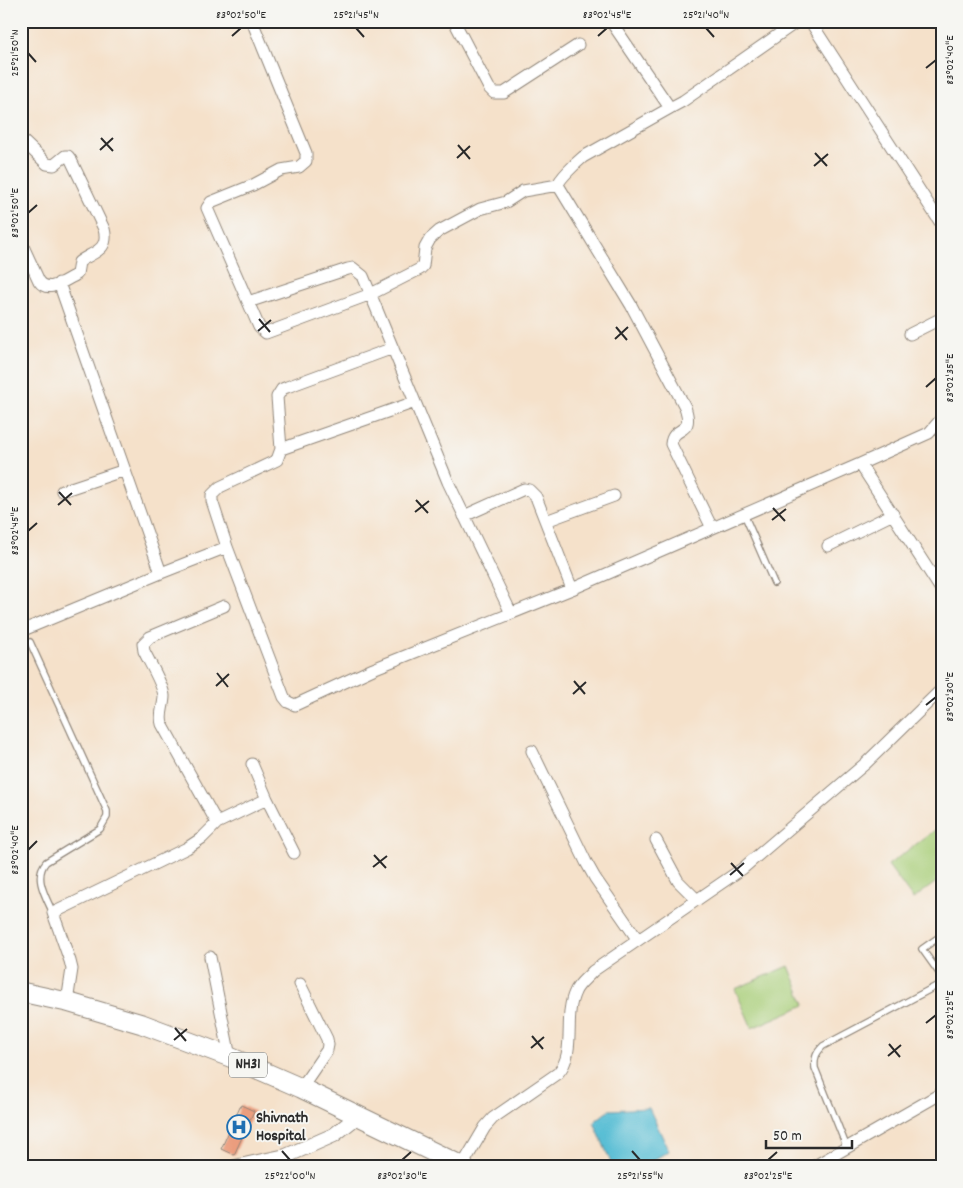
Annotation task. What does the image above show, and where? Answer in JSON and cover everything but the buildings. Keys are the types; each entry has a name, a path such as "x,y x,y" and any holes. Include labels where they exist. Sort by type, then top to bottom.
{"highway":[{"name":"NH31","path":"21,992 67,1002 142,1024 230,1057 301,1088 463,1166"}],"street":[{"path":"252,21 307,157 303,165 276,172 253,185 211,202 207,208 259,327 266,333 371,294 420,269 423,266 425,248 430,239 439,231 487,206 506,202 523,191 558,185"},
{"path":"454,21 489,88 494,93 504,93 578,45"},
{"path":"558,185 561,178 586,154 683,101 798,21"},
{"path":"810,21 942,225"},
{"path":"614,26 670,108"},
{"path":"21,139 47,164 54,165 65,156 72,160 104,229 106,240 100,248 78,262 77,274 51,287 42,285 21,242"},
{"path":"558,185 631,305 685,407 689,417 688,423 686,427 674,435 671,444 712,528"},
{"path":"248,302 348,269 353,268 363,276 464,516 512,613"},
{"path":"59,283 161,573"},
{"path":"910,334 942,319"},
{"path":"393,348 282,389 277,397 280,455 272,463 220,487 212,495 212,501 226,547 284,697 288,702 295,705 382,666 572,589 860,464 938,429 942,418"},
{"path":"280,449 415,402"},
{"path":"860,464 942,590"},
{"path":"62,491 125,470"},
{"path":"464,516 524,490 529,490 536,497 572,589"},
{"path":"546,521 614,496"},
{"path":"828,546 892,514"},
{"path":"21,631 226,547"},
{"path":"217,823 162,724 160,717 163,691 144,651 143,644 150,637 224,606"},
{"path":"463,1166 485,1127 494,1118 558,1073 565,1065 571,1003 576,990 593,971 742,869 866,764 942,689"},
{"path":"532,751 586,862 638,940"},
{"path":"252,764 294,853"},
{"path":"67,1002 72,969 53,913 187,848 202,838 217,823 267,799"},
{"path":"656,840 678,881 697,900"},
{"path":"210,957 230,1057"},
{"path":"300,984 327,1039 328,1045 327,1050 301,1088"},
{"path":"813,1167 941,1094"},
{"path":"235,1167 286,1156 334,1135 358,1116"}],"lane":[{"path":"744,514 774,583"},
{"path":"30,642 107,811 107,817 100,829 46,862 41,868 39,874 41,884 53,913"},
{"path":"942,935 922,949 942,977"},
{"path":"847,1148 815,1068 814,1060 817,1053 822,1046 942,983"}],"green space":[{"path":"942,825 942,878 913,899 888,865"},
{"path":"789,966 805,1005 752,1028 735,989"}],"water":[{"path":"649,1108 669,1151 641,1167 614,1167 594,1122 609,1110"}],"place":[{"name":"Shivnath Hospital","path":"239,1127"}]}
